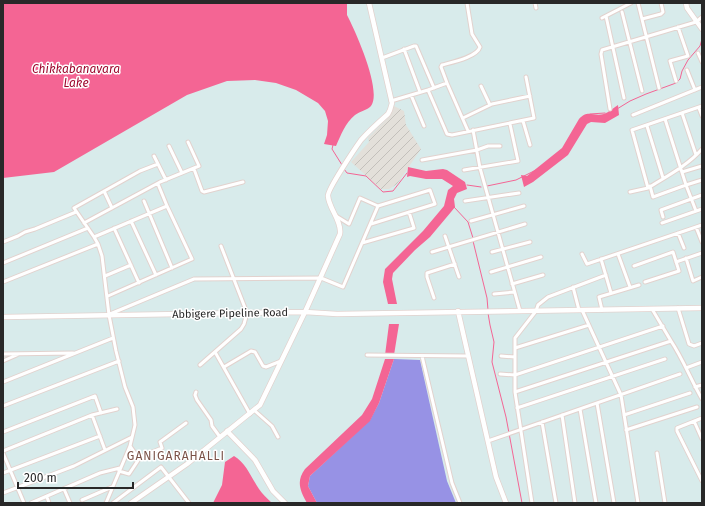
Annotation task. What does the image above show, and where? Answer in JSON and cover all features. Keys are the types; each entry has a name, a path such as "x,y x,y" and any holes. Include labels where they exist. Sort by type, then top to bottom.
{"street":[{"path":"133,502 168,477 260,405 306,312 341,230 329,203 329,190 361,141 388,114 390,110 391,101 369,3"},
{"path":"467,3 472,34 480,47 479,50 473,54 442,65 441,67 468,131"},
{"path":"535,3 536,8"},
{"path":"602,18 631,3"},
{"path":"638,3 659,88"},
{"path":"642,19 663,12 661,3"},
{"path":"686,3 687,8 702,29"},
{"path":"622,12 642,91"},
{"path":"606,16 624,98"},
{"path":"610,109 601,52 602,50 613,48 646,36 696,22 702,17"},
{"path":"676,81 670,61 688,56 678,27"},
{"path":"382,58 414,46 418,48 434,88"},
{"path":"404,49 420,92"},
{"path":"698,53 702,62"},
{"path":"687,70 695,90"},
{"path":"428,90 447,134 452,136 468,131 510,124 534,118 526,77"},
{"path":"391,101 447,83"},
{"path":"481,86 490,105"},
{"path":"633,115 702,87"},
{"path":"411,95 424,126"},
{"path":"462,118 490,105 530,96"},
{"path":"702,116 700,107 632,130 653,197 702,180"},
{"path":"682,113 696,155"},
{"path":"665,119 696,211"},
{"path":"523,121 530,145"},
{"path":"464,170 518,161 510,124"},
{"path":"647,126 663,178"},
{"path":"473,130 480,168 520,311"},
{"path":"84,223 166,180 200,166 188,142"},
{"path":"169,146 182,173"},
{"path":"422,160 477,150 488,146 500,146"},
{"path":"630,192 649,187 681,167 702,149"},
{"path":"154,156 166,180"},
{"path":"106,503 130,446 135,425 133,407 125,387 109,315 108,296 102,256 94,237 74,208 140,171 158,164"},
{"path":"682,172 702,166"},
{"path":"194,168 202,191 204,192 243,182"},
{"path":"108,296 192,259 158,184"},
{"path":"334,215 349,224 360,198 378,206 430,190 435,204 371,224"},
{"path":"104,191 112,208"},
{"path":"465,201 519,193"},
{"path":"663,217 661,210 702,195"},
{"path":"144,201 172,268"},
{"path":"94,237 167,206"},
{"path":"109,315 194,279 321,278 343,287 378,206"},
{"path":"471,221 524,206"},
{"path":"662,223 702,209"},
{"path":"3,242 76,212"},
{"path":"362,244 414,228 410,212"},
{"path":"131,221 156,275"},
{"path":"432,252 525,224"},
{"path":"582,254 587,264 702,225"},
{"path":"696,227 702,242"},
{"path":"3,263 88,228"},
{"path":"114,228 139,283"},
{"path":"678,233 684,248"},
{"path":"445,236 459,277"},
{"path":"492,252 530,242"},
{"path":"3,282 98,244"},
{"path":"200,365 244,324 246,313 221,246"},
{"path":"634,266 673,252 679,271 645,282"},
{"path":"676,262 702,253"},
{"path":"618,254 630,287"},
{"path":"491,272 541,257"},
{"path":"686,258 693,281 702,278"},
{"path":"601,259 611,293"},
{"path":"434,298 426,277 427,273 455,264"},
{"path":"105,276 131,265"},
{"path":"512,284 543,275"},
{"path":"532,503 515,392 515,338 536,311 538,305 548,297 606,275"},
{"path":"602,310 599,296 639,284"},
{"path":"573,287 580,310 589,325 621,395 638,503"},
{"path":"494,294 514,292"},
{"path":"678,308 689,344 694,346 702,343"},
{"name":"Abbigere Pipeline Road","path":"3,317 306,312 337,314 702,308"},
{"path":"652,309 671,340 702,399"},
{"path":"458,311 496,477 506,503"},
{"path":"515,348 589,325"},
{"path":"500,374 515,375 663,326"},
{"path":"3,382 114,338"},
{"path":"515,392 671,340"},
{"path":"224,366 251,351 255,352 263,366 266,367 281,361"},
{"path":"215,352 252,412 272,426 278,437"},
{"path":"3,354 75,353"},
{"path":"3,361 21,354"},
{"path":"367,355 468,356"},
{"path":"422,356 452,483 460,503"},
{"path":"501,356 515,357"},
{"path":"517,408 665,359"},
{"path":"3,406 119,361"},
{"path":"686,368 702,362"},
{"path":"488,441 680,374"},
{"path":"695,387 702,385"},
{"path":"196,392 197,400 211,420 212,426 220,437"},
{"path":"624,415 690,393"},
{"path":"3,432 95,396 101,413"},
{"path":"597,403 614,503"},
{"path":"626,430 697,407"},
{"path":"24,503 3,452 92,415 117,409"},
{"path":"580,409 596,503"},
{"path":"92,415 105,450"},
{"path":"562,415 575,503"},
{"path":"702,418 677,428 677,432 702,481"},
{"path":"694,421 702,439"},
{"path":"542,422 556,503"},
{"path":"31,503 100,473 120,470 129,474 138,458 162,448 160,442 186,423"},
{"path":"227,430 254,460 273,491 284,503"},
{"path":"3,473 100,436"},
{"path":"3,493 74,466 132,437"},
{"path":"130,446 138,458"},
{"path":"657,453 665,503"},
{"path":"113,503 161,467 188,502"},
{"path":"697,471 702,469"},
{"path":"82,500 112,487"},
{"path":"64,489 70,503"},
{"path":"47,497 49,503"}],"shaded area":[{"path":"394,106 404,111 406,125 421,149 397,184 389,189 381,189 351,162 369,142 368,138 388,118"},
{"path":"394,359 420,360 447,481 456,503 317,503 308,486 310,476 370,420 379,403"}],"water":[{"name":"Chikkabanavara Lake","path":"3,3 347,3 347,15 371,76 374,99 370,107 352,118 344,129 336,146 324,144 327,135 328,121 325,111 318,103 296,90 276,83 255,80 227,81 187,95 54,172 3,178"},
{"path":"618,105 619,115 605,123 591,122 587,124 568,155 533,182 524,187 521,175 527,176 562,148 582,116 585,114 604,114"},
{"path":"408,167 426,171 447,170 465,182 467,189 457,193 454,199 455,207 451,212 430,237 393,273 392,279 397,304 388,304 383,282 385,269 423,231 444,206 448,190 453,186 442,179 407,177"},
{"path":"389,324 399,324 394,355 385,355"},
{"path":"385,359 394,359 379,403 370,421 310,476 308,486 317,503 307,503 300,486 302,473 362,415 372,399"},
{"path":"234,456 242,462 260,491 272,503 213,503 222,485 225,462"}],"waterway":[{"path":"617,109 630,101 676,83 680,79 682,71 688,60 700,46 702,39"},
{"path":"590,114 605,113"},
{"path":"333,145 332,149 342,165"},
{"path":"344,169 347,173 366,176 383,192 393,191 407,173"},
{"path":"487,186 516,180 536,170"},
{"path":"467,185 481,187"},
{"path":"454,207 468,222 473,238"},
{"path":"473,241 487,298 488,310"},
{"path":"488,313 494,342 492,362 506,417 522,503"}],"district":[{"name":"GANIGARAHALLI","path":"176,456"}]}
